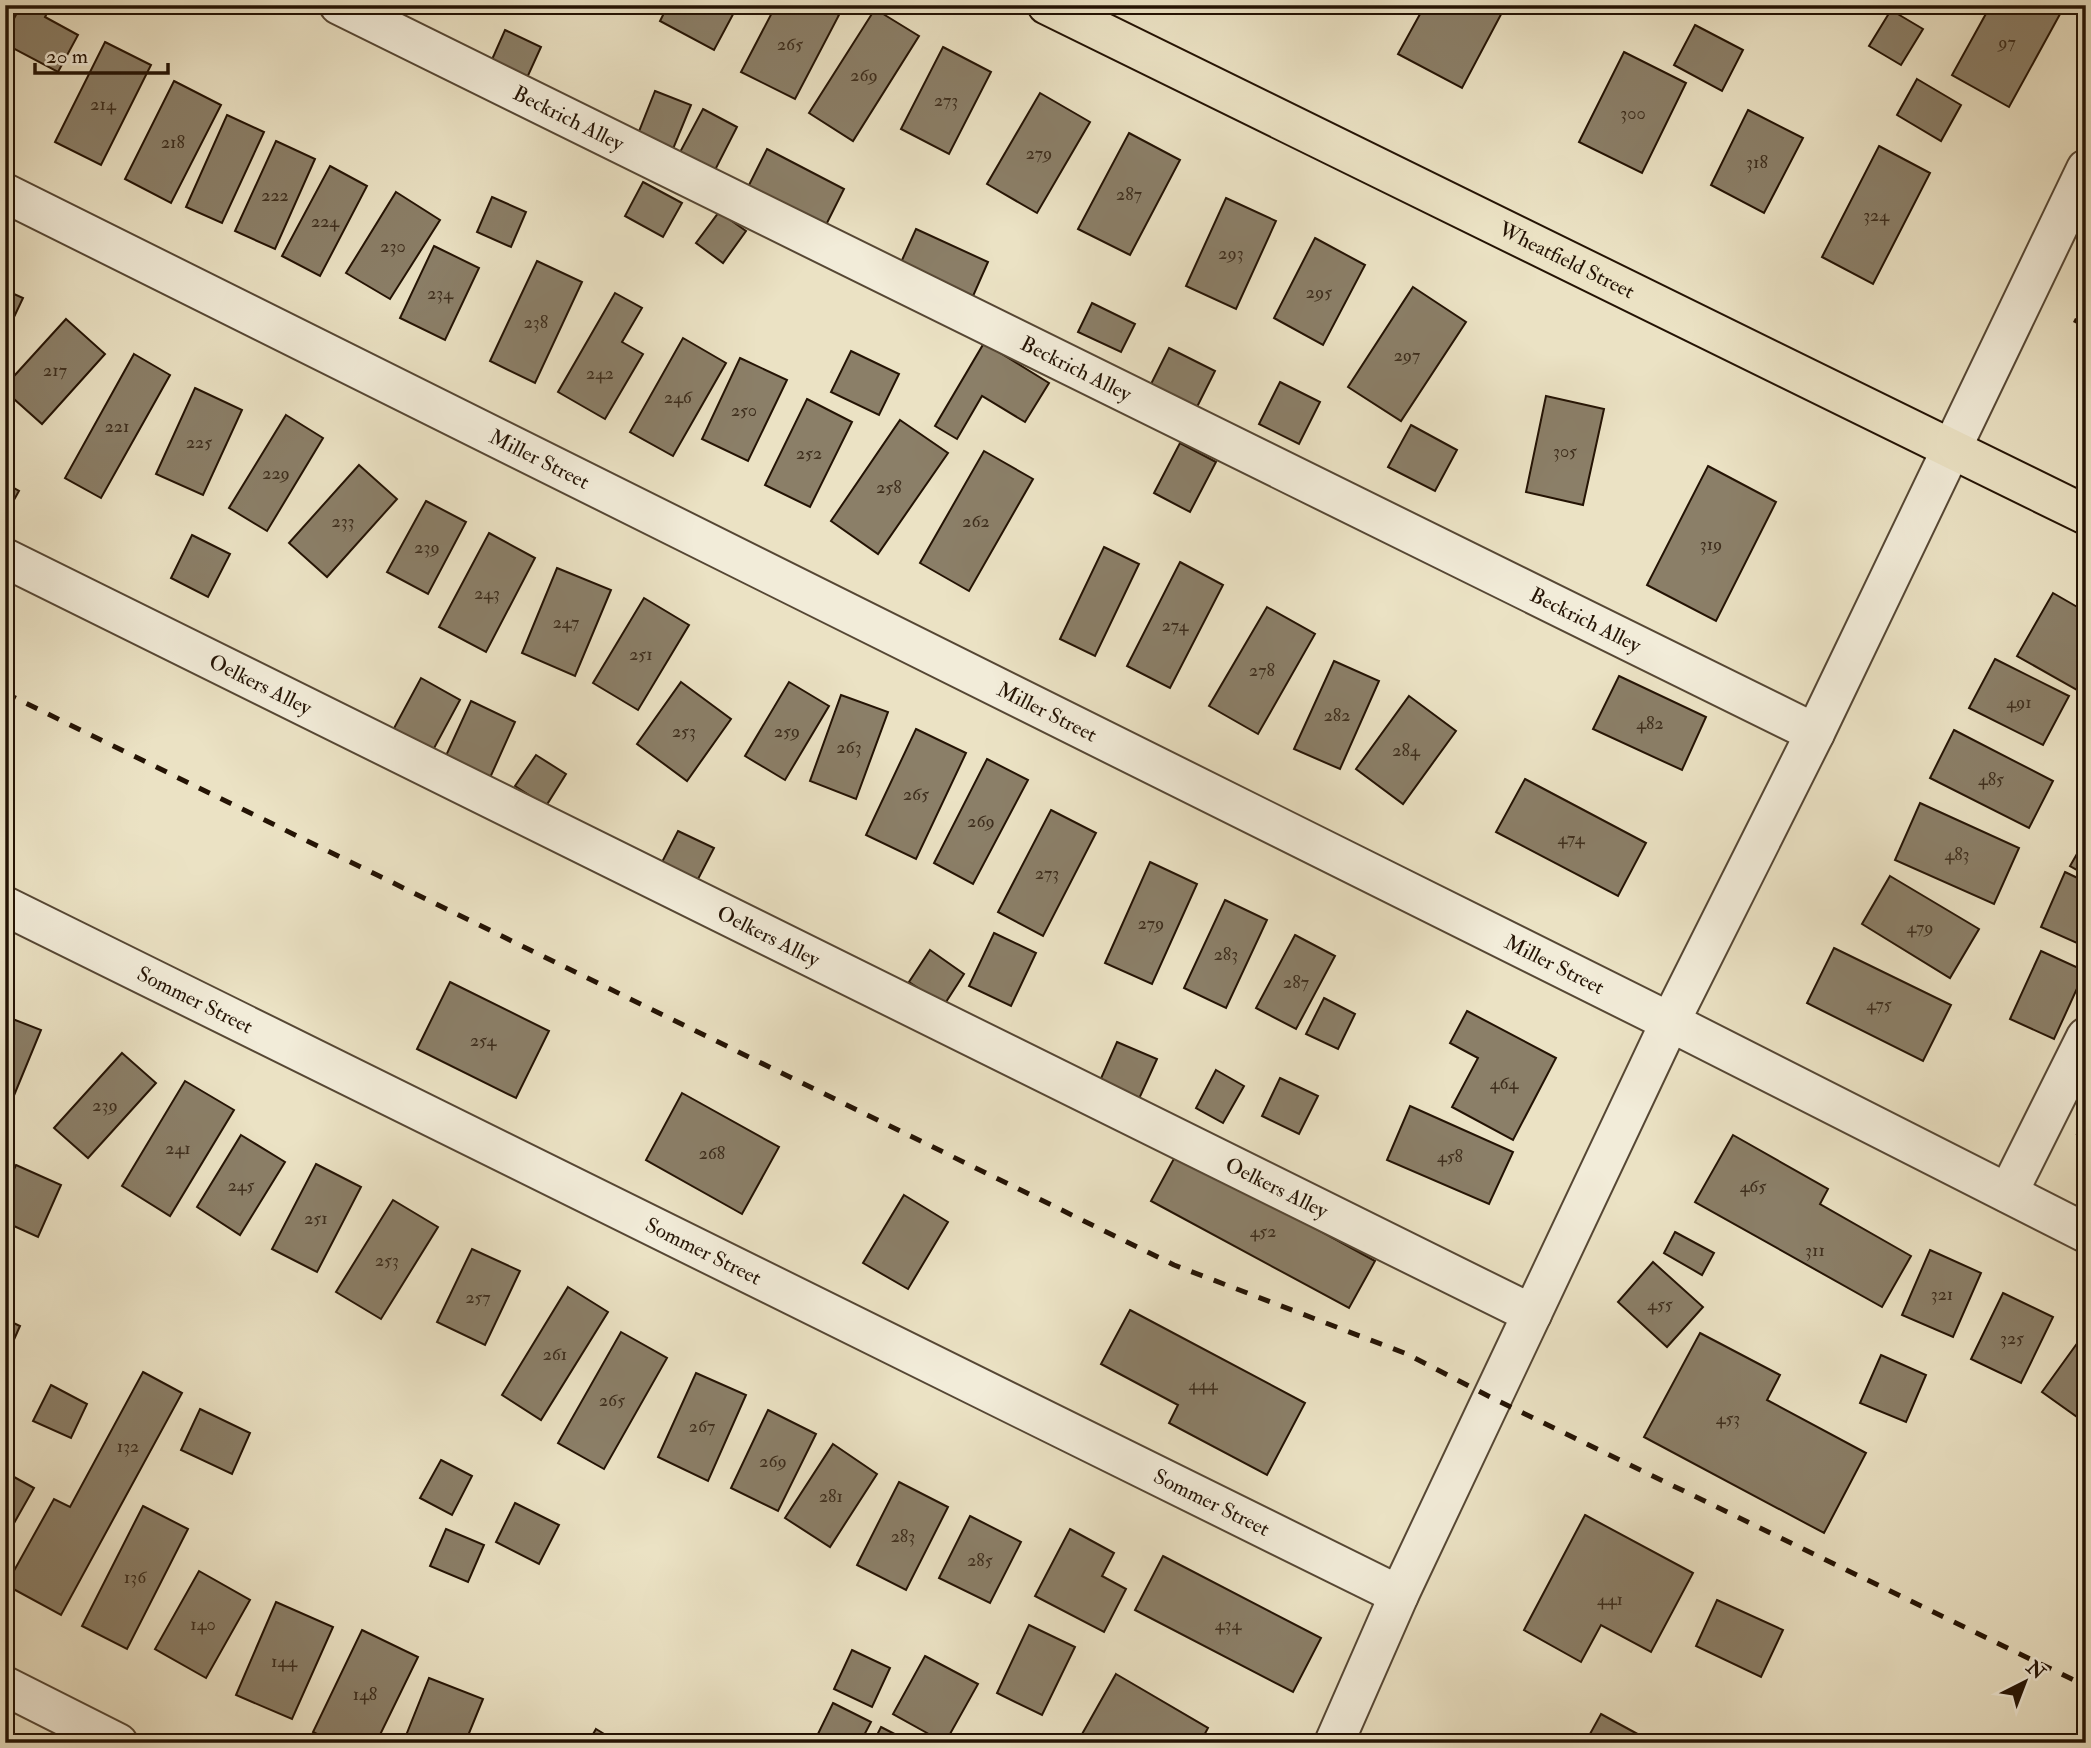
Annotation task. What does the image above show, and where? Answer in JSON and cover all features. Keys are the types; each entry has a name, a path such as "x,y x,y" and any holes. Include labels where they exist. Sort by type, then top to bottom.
{"main road":[{"name":"Wheatfield Street","path":"1047,5 2086,514"}],"street":[{"name":"Beckrich Alley","path":"339,5 1815,733"},
{"path":"1334,1743 1399,1595 1670,1021 1815,733 2086,169"},
{"name":"Miller Street","path":"5,193 1670,1021 2086,1233"},
{"name":"Oelkers Alley","path":"5,558 1532,1314"},
{"name":"Sommer Street","path":"5,906 1399,1595"},
{"path":"2008,1193 2086,1038"},
{"path":"5,1686 118,1743"}],"path":[{"path":"2074,320 2086,326"}],"building":[{"path":"21,5 51,5 45,17 78,35 58,72 5,44 5,36"},
{"path":"668,5 738,5 714,50 660,21"},
{"path":"776,5 820,5 839,15 795,99 741,72"},
{"path":"1425,5 1506,5 1462,88 1398,54"},
{"path":"1980,5 2065,5 2009,107 1952,75 1988,10"},
{"path":"875,9 919,36 853,141 809,113"},
{"path":"1891,10 1923,29 1901,65 1869,46"},
{"path":"1695,25 1743,50 1722,91 1674,65"},
{"path":"505,30 541,47 526,80 490,64"},
{"path":"105,42 151,65 101,165 55,142"},
{"path":"943,47 991,72 949,154 901,129"},
{"path":"1624,52 1686,83 1642,173 1579,142"},
{"path":"1917,79 1961,105 1941,141 1897,115"},
{"path":"174,81 221,105 171,203 125,179"},
{"path":"655,91 691,105 673,149 638,134"},
{"path":"1040,93 1090,122 1037,213 987,184"},
{"path":"703,109 737,127 714,172 679,154"},
{"path":"1748,110 1803,138 1764,213 1711,185"},
{"path":"227,115 264,132 222,223 186,207"},
{"path":"1129,133 1180,160 1130,255 1078,229"},
{"path":"276,141 315,159 275,249 235,231"},
{"path":"1879,146 1930,173 1873,284 1822,257"},
{"path":"767,149 844,189 823,231 746,191"},
{"path":"330,166 367,186 320,276 282,256"},
{"path":"643,182 682,203 663,237 625,216"},
{"path":"396,192 440,220 390,299 346,273"},
{"path":"492,197 526,212 511,247 477,232"},
{"path":"1226,198 1276,221 1236,309 1186,286"},
{"path":"719,212 746,231 723,263 696,243"},
{"path":"916,229 988,262 970,303 898,269"},
{"path":"1315,238 1365,265 1323,345 1274,318"},
{"path":"434,246 479,268 445,340 400,318"},
{"path":"537,261 582,282 535,383 490,361"},
{"path":"1413,287 1466,322 1401,421 1348,387"},
{"path":"5,290 23,298 5,336"},
{"path":"615,293 642,308 622,342 643,354 605,419 558,392"},
{"path":"1092,303 1135,324 1121,352 1078,332"},
{"path":"66,319 105,354 42,424 5,391 5,386"},
{"path":"683,338 726,363 673,456 630,432"},
{"path":"984,343 1049,383 1025,422 982,396 957,439 935,426"},
{"path":"1169,348 1215,371 1195,411 1149,388"},
{"path":"851,351 899,374 879,415 831,392"},
{"path":"134,354 170,375 101,498 65,478"},
{"path":"740,358 787,380 748,461 702,439"},
{"path":"1280,382 1320,402 1299,444 1259,424"},
{"path":"195,388 242,410 203,495 156,474"},
{"path":"1546,396 1604,409 1583,505 1526,492"},
{"path":"807,399 852,422 810,507 765,485"},
{"path":"286,415 323,438 267,531 229,508"},
{"path":"900,420 948,453 878,554 831,521"},
{"path":"1411,425 1457,450 1435,491 1388,467"},
{"path":"1180,443 1216,462 1190,512 1154,493"},
{"path":"984,451 1033,479 969,591 920,563"},
{"path":"359,465 397,499 327,577 289,543"},
{"path":"1708,466 1776,502 1716,621 1647,585"},
{"path":"5,483 19,491 5,516"},
{"path":"426,501 466,522 428,594 387,572"},
{"path":"489,533 535,558 486,652 439,627"},
{"path":"192,535 230,554 208,597 171,578"},
{"path":"1104,547 1139,564 1095,656 1060,639"},
{"path":"1180,562 1223,585 1170,688 1127,666"},
{"path":"557,568 611,590 575,676 522,653"},
{"path":"2053,593 2086,612 2086,695 2017,656"},
{"path":"644,598 689,625 638,710 593,683"},
{"path":"1267,607 1315,634 1258,734 1209,706"},
{"path":"1995,659 2069,696 2043,745 1969,708"},
{"path":"1334,661 1379,681 1340,769 1294,749"},
{"path":"1619,676 1706,717 1682,770 1593,729"},
{"path":"421,678 460,700 432,752 393,730"},
{"path":"681,682 731,719 687,781 637,744"},
{"path":"789,682 829,706 785,780 745,756"},
{"path":"841,695 888,712 856,799 810,781"},
{"path":"1409,696 1456,731 1403,804 1356,769"},
{"path":"471,701 515,722 489,780 444,760"},
{"path":"916,729 966,753 916,859 866,835"},
{"path":"1954,730 2053,781 2029,828 1930,778"},
{"path":"536,755 566,774 546,806 515,786"},
{"path":"987,759 1028,780 973,884 934,863"},
{"path":"1525,779 1646,843 1618,896 1496,832"},
{"path":"1920,803 2019,848 1994,904 1895,860"},
{"path":"1051,810 1096,833 1043,936 998,912"},
{"path":"678,831 714,848 696,883 660,866"},
{"path":"2086,838 2086,875 2070,866"},
{"path":"1150,862 1197,884 1152,984 1105,963"},
{"path":"2065,872 2086,882 2086,947 2041,927"},
{"path":"1890,876 1979,929 1950,978 1862,924"},
{"path":"1225,900 1267,920 1226,1008 1184,988"},
{"path":"994,933 1036,953 1011,1006 969,986"},
{"path":"1295,935 1335,956 1296,1029 1256,1008"},
{"path":"1834,948 1951,1005 1923,1061 1807,1003"},
{"path":"930,950 964,974 944,1005 909,982"},
{"path":"2041,951 2085,971 2054,1039 2010,1019"},
{"path":"450,982 549,1031 516,1098 417,1049"},
{"path":"1324,998 1355,1014 1338,1049 1306,1034"},
{"path":"1467,1011 1556,1058 1513,1140 1452,1107 1478,1058 1450,1043"},
{"path":"5,1016 41,1030 8,1110 5,1109"},
{"path":"1117,1042 1157,1059 1138,1101 1099,1083"},
{"path":"122,1053 156,1083 88,1158 54,1128"},
{"path":"1216,1070 1244,1086 1223,1123 1196,1108"},
{"path":"1280,1078 1318,1096 1299,1134 1262,1116"},
{"path":"185,1081 234,1110 170,1216 122,1186"},
{"path":"682,1093 779,1147 742,1214 646,1160"},
{"path":"1410,1106 1513,1152 1489,1204 1387,1160"},
{"path":"2086,1115 2086,1138 2077,1134"},
{"path":"241,1135 285,1162 240,1235 197,1207"},
{"path":"1733,1135 1828,1189 1820,1204 1911,1256 1882,1307 1695,1202"},
{"path":"1177,1153 1375,1261 1349,1308 1151,1201"},
{"path":"316,1164 361,1187 317,1272 272,1249"},
{"path":"16,1165 61,1185 38,1237 5,1222 5,1189"},
{"path":"904,1195 948,1222 908,1289 863,1263"},
{"path":"393,1200 438,1227 381,1319 336,1292"},
{"path":"1675,1232 1714,1253 1702,1275 1664,1253"},
{"path":"472,1249 520,1271 485,1345 437,1322"},
{"path":"1930,1250 1981,1273 1953,1337 1902,1315"},
{"path":"1653,1262 1703,1307 1667,1347 1618,1302"},
{"path":"568,1287 608,1312 541,1420 502,1395"},
{"path":"2003,1293 2053,1317 2021,1383 1971,1359"},
{"path":"1130,1310 1305,1403 1267,1475 1169,1423 1178,1405 1101,1364"},
{"path":"5,1319 20,1326 5,1360"},
{"path":"2086,1331 2086,1411 2080,1419 2042,1392"},
{"path":"621,1332 667,1358 604,1469 558,1443"},
{"path":"1700,1333 1780,1375 1767,1400 1866,1453 1824,1533 1644,1437"},
{"path":"1881,1355 1926,1375 1906,1422 1860,1403"},
{"path":"143,1372 182,1393 61,1615 6,1585 54,1499 70,1507"},
{"path":"696,1373 746,1395 708,1481 658,1457"},
{"path":"51,1385 87,1404 71,1438 33,1421"},
{"path":"200,1409 250,1433 232,1474 181,1450"},
{"path":"768,1410 816,1434 778,1511 731,1488"},
{"path":"833,1444 877,1474 830,1547 785,1518"},
{"path":"441,1460 472,1476 452,1515 420,1498"},
{"path":"5,1472 34,1488 5,1539"},
{"path":"899,1482 948,1507 906,1590 857,1565"},
{"path":"515,1503 559,1525 539,1564 496,1542"},
{"path":"143,1506 188,1529 127,1649 82,1626"},
{"path":"1585,1515 1693,1573 1651,1652 1601,1625 1581,1662 1524,1630"},
{"path":"970,1516 1021,1542 990,1603 939,1578"},
{"path":"446,1529 484,1545 468,1582 430,1566"},
{"path":"1070,1529 1114,1553 1102,1576 1126,1589 1104,1632 1035,1596"},
{"path":"1163,1556 1321,1638 1293,1692 1135,1610"},
{"path":"199,1571 250,1600 206,1678 155,1649"},
{"path":"1717,1600 1783,1630 1761,1677 1696,1646"},
{"path":"276,1602 333,1627 292,1719 236,1695"},
{"path":"1029,1625 1075,1647 1042,1715 997,1693"},
{"path":"362,1630 418,1657 376,1743 335,1743 313,1732"},
{"path":"852,1650 890,1668 872,1707 834,1689"},
{"path":"925,1656 978,1684 945,1743 893,1714"},
{"path":"1116,1674 1208,1728 1200,1743 1077,1743"},
{"path":"429,1678 483,1699 465,1743 403,1743"},
{"path":"833,1703 871,1722 860,1743 821,1743 815,1740"},
{"path":"1601,1714 1654,1743 1585,1743"},
{"path":"881,1727 912,1743 873,1743"},
{"path":"596,1729 619,1743 588,1743"}],"railway":[{"path":"5,693 1174,1265 1407,1354 1492,1398 2086,1686"}]}
